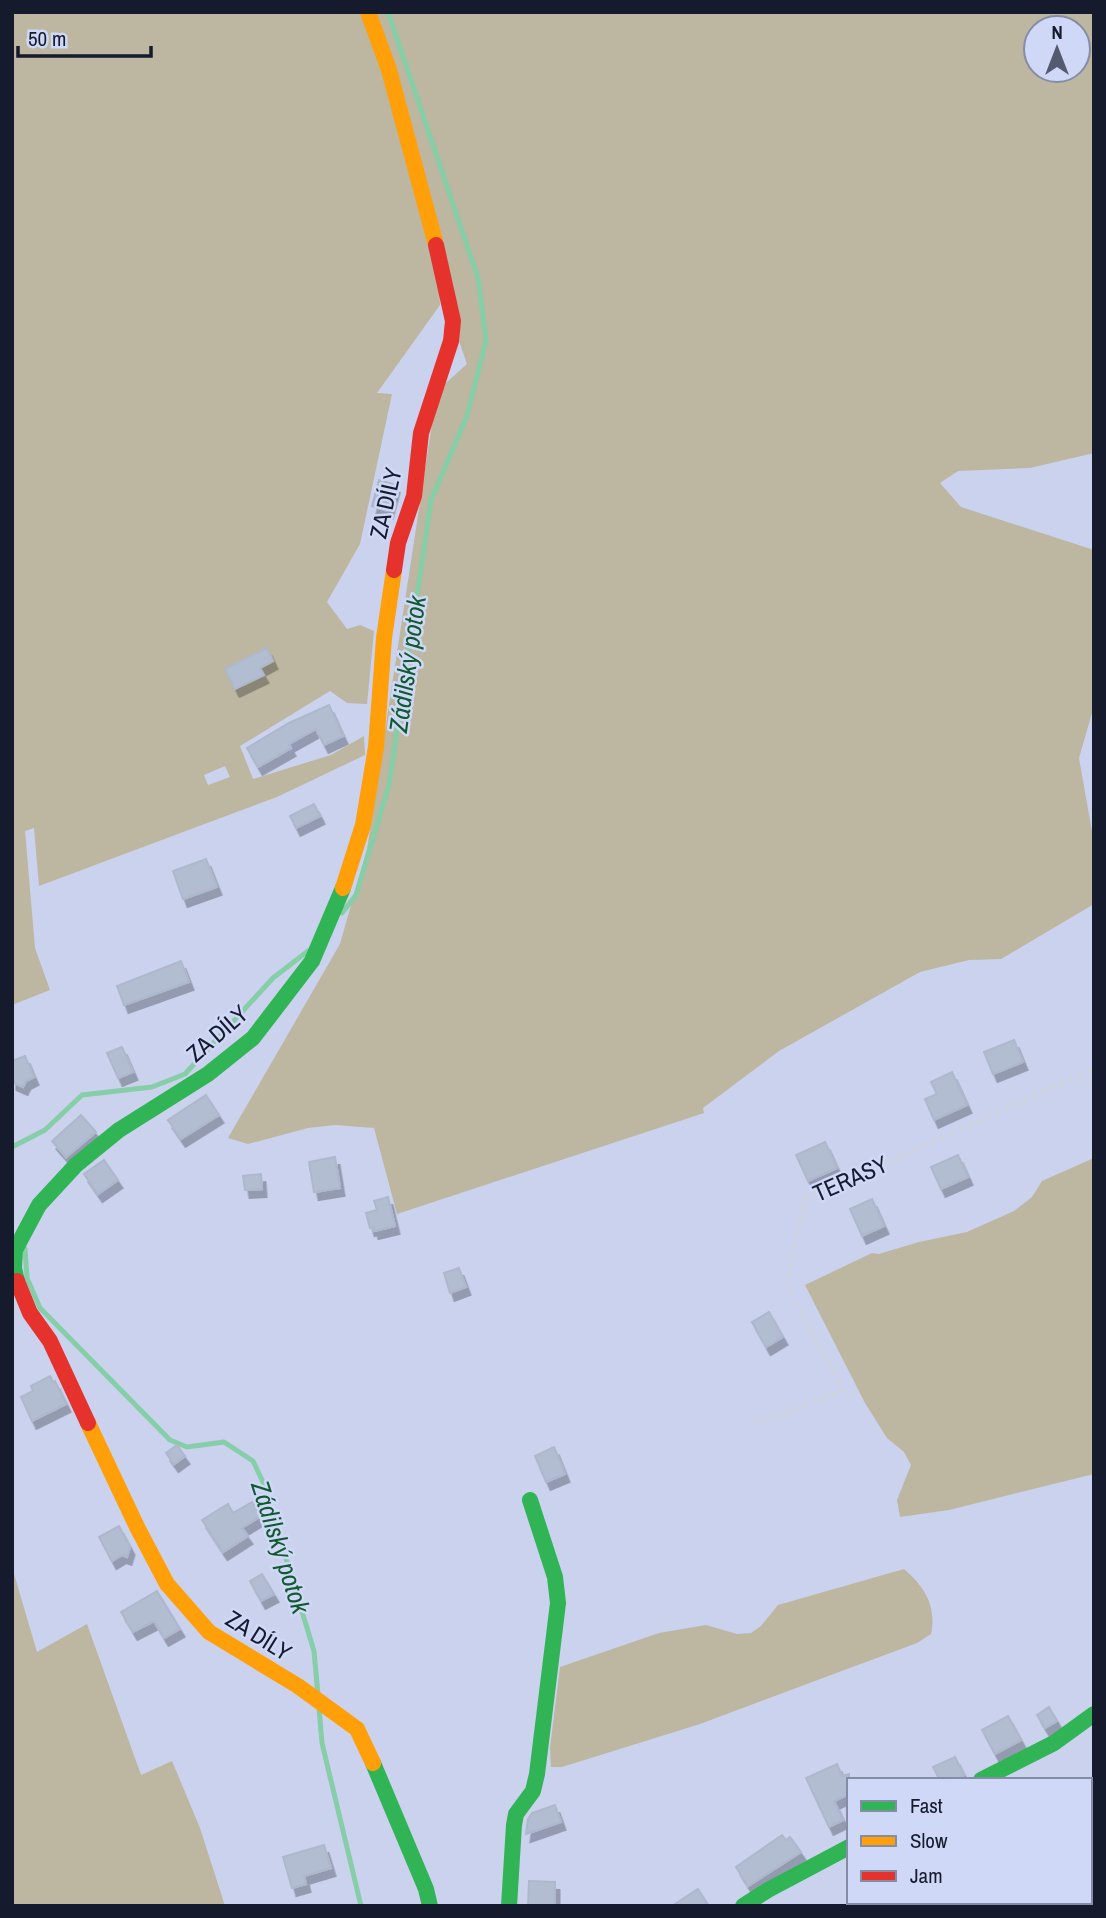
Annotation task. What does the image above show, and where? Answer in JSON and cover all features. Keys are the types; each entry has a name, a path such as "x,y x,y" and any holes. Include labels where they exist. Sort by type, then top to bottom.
{"street":[{"name":"ZA DÍLY","path":"368,12 392,83 438,254 453,321 452,341 421,433 414,496 398,543 384,638 376,747 363,825 336,907 312,961 253,1038 208,1074 119,1130 76,1165 38,1205 15,1250 14,1268 19,1290 30,1313 50,1342 137,1527 167,1584 209,1632 307,1692 357,1729 384,1786 426,1889 430,1906"},
{"path":"509,1906 516,1814 533,1791 537,1774 558,1589 530,1500"},
{"path":"985,1778 1046,1749 1076,1731 1094,1714"},
{"path":"743,1906 847,1848"}],"path":[{"name":"TERASY","path":"757,1424 843,1390 787,1286 804,1199 1094,1069"}],"shaded area":[{"path":"12,12 1094,12 1094,453 1030,468 958,471 940,483 961,507 1094,550 1094,706 1079,758 1094,843 1094,904 1001,959 969,960 920,972 779,1051 703,1108 704,1113 397,1214 374,1128 335,1125 308,1128 248,1144 228,1138 340,944 367,849 437,391 467,364 439,283 440,305 377,393 392,394 360,544 327,602 347,629 360,625 374,631 367,704 347,703 330,691 240,746 253,779 331,755 364,736 365,755 277,797 39,886 34,828 25,831 35,948 50,990 12,1005","holes":["225,766 230,777 208,785 204,775"]},
{"path":"1094,1158 1094,1474 949,1510 900,1517 897,1500 911,1465 904,1452 887,1438 865,1403 805,1285 872,1253 879,1254 967,1232 1014,1211 1032,1197 1042,1181"},
{"path":"12,1567 37,1652 87,1624 141,1775 172,1761 200,1828 225,1906 12,1906"},
{"path":"904,1569 923,1590 932,1614 931,1634 917,1643 700,1724 562,1767 551,1767 550,1748 560,1667 659,1633 706,1625 737,1634 751,1633 761,1626 778,1605"},
{"path":"1094,1881 1094,1906 1056,1906 1092,1904"}],"building":[{"path":"379,480 395,485 388,511 372,506"},
{"path":"267,648 273,661 260,668 264,675 235,689 225,669"},
{"path":"329,705 343,736 324,745 316,729 289,744 291,748 258,767 247,748 289,723"},
{"path":"314,804 320,816 296,828 290,816"},
{"path":"206,859 217,887 183,899 173,871"},
{"path":"181,961 189,982 124,1005 117,986"},
{"path":"1014,1040 1023,1062 993,1074 984,1052"},
{"path":"122,1047 133,1072 118,1078 107,1053"},
{"path":"25,1056 34,1077 26,1081 23,1087 12,1082 12,1061"},
{"path":"952,1072 967,1105 934,1120 925,1099 937,1094 931,1082"},
{"path":"206,1095 219,1115 181,1139 168,1120"},
{"path":"81,1115 96,1132 66,1157 52,1141"},
{"path":"825,1142 837,1168 808,1181 796,1155"},
{"path":"958,1155 968,1177 941,1189 931,1167"},
{"path":"335,1157 340,1188 314,1192 309,1162"},
{"path":"104,1160 118,1180 98,1194 84,1174"},
{"path":"261,1174 262,1189 245,1190 243,1176"},
{"path":"388,1197 395,1226 374,1231 373,1227 370,1228 366,1213 377,1210 374,1201"},
{"path":"872,1199 884,1226 862,1236 850,1209"},
{"path":"459,1268 466,1287 450,1293 444,1273"},
{"path":"769,1312 783,1337 766,1347 752,1322"},
{"path":"50,1376 66,1404 32,1421 21,1397 33,1391 31,1386"},
{"path":"177,1445 185,1456 174,1464 166,1453"},
{"path":"554,1447 565,1474 546,1482 535,1456"},
{"path":"252,1502 261,1516 242,1528 248,1536 223,1552 202,1520 228,1504 233,1513"},
{"path":"119,1526 130,1547 127,1557 122,1555 112,1561 99,1537"},
{"path":"262,1574 274,1594 261,1601 250,1581"},
{"path":"157,1591 180,1629 164,1638 154,1621 133,1632 121,1612"},
{"path":"1049,1707 1057,1721 1045,1728 1037,1715"},
{"path":"1008,1716 1021,1740 995,1754 982,1730"},
{"path":"955,1757 964,1775 959,1778 939,1778 933,1767"},
{"path":"837,1764 842,1776 849,1774 847,1795 834,1801 843,1820 829,1827 806,1778"},
{"path":"555,1805 561,1822 526,1834 528,1819 532,1813"},
{"path":"782,1835 786,1840 790,1837 801,1852 748,1886 736,1867"},
{"path":"324,1845 331,1868 304,1876 306,1884 292,1888 283,1857"},
{"path":"529,1881 555,1882 555,1906 528,1906"},
{"path":"698,1889 709,1906 672,1906"}],"waterway":[{"name":"Zádilský potok","path":"342,913 356,895 389,785 431,500 467,416 486,340 478,278 388,12"},
{"name":"Zádilský potok","path":"12,1147 45,1130 82,1095 152,1087 185,1074 273,978 308,951"},
{"name":"Zádilský potok","path":"23,1245 27,1278 40,1308 170,1440 187,1447 224,1442 253,1461 263,1482 314,1651 318,1695"},
{"name":"Zádilský potok","path":"319,1708 322,1743 361,1906"}],"traffic: fast":[{"path":"17,1281 14,1268 15,1250 39,1205 76,1165 119,1130 208,1074 253,1038 312,961 343,888"},
{"path":"509,1906 514,1825 516,1814 533,1791 537,1774 558,1603 555,1577 530,1500"},
{"path":"985,1778 1054,1743 1094,1714"},
{"path":"373,1763 426,1889 430,1906"},
{"path":"743,1906 847,1848"}],"traffic: slow":[{"path":"368,12 389,70 436,245"},
{"path":"343,888 363,825 376,747 384,638 394,570"},
{"path":"88,1423 167,1584 209,1632 298,1686 357,1729 373,1763"}],"traffic: jam":[{"path":"394,570 398,543 414,496 421,433 451,341 453,321 436,245"},
{"path":"17,1281 30,1313 50,1341 88,1423"}]}
